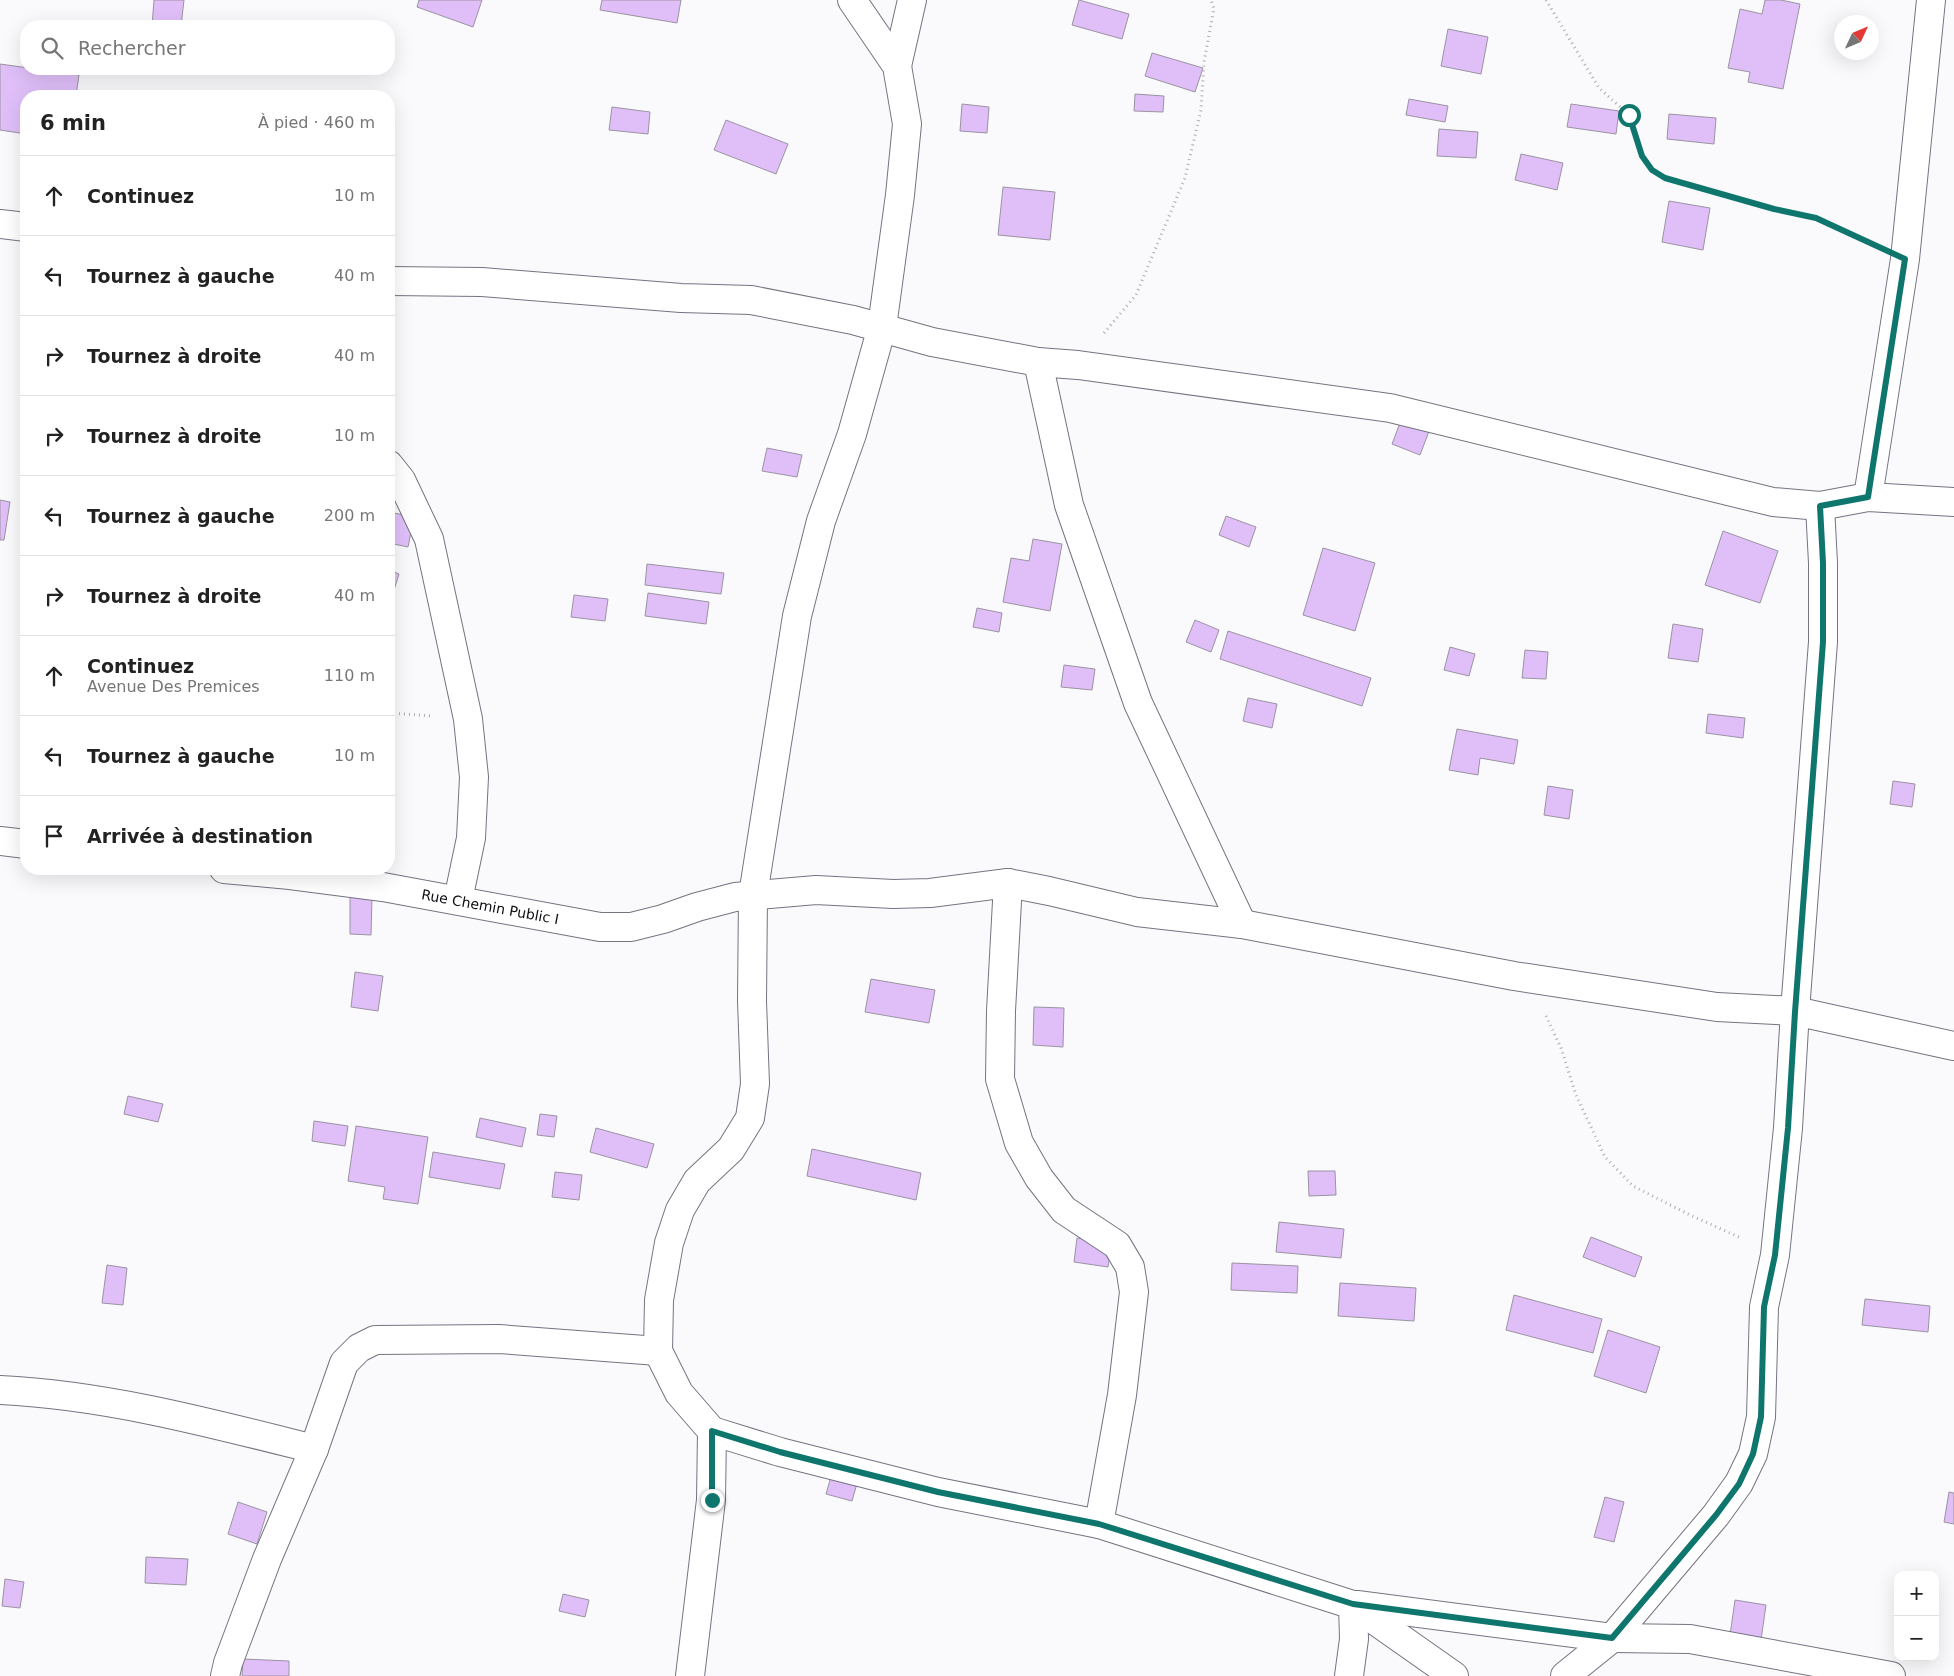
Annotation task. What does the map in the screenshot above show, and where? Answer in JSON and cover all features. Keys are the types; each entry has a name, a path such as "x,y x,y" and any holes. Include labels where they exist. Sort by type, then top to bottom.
{"street":[{"path":"852,0 898,66"},
{"path":"912,0 898,66 907,124 900,195 882,327 852,434 821,521 797,616 753,895 752,1001 755,1084 750,1118 731,1149 697,1181 680,1210 669,1243 658,1300 658,1351 679,1393 712,1431 780,1452 938,1492 1099,1524 1353,1604 1612,1638 1690,1639 1891,1676"},
{"path":"1868,497 1905,259 1931,0"},
{"path":"0,224 20,226"},
{"path":"395,282 482,282 681,298 751,300 882,327 932,342 1038,362 1078,364 1390,408 1773,502 1820,506 1868,497 1954,502"},
{"path":"1038,362 1068,505 1138,703 1242,924"},
{"path":"395,472 401,480 429,539 468,719 474,777 471,838 458,900"},
{"path":"1565,1676 1612,1638 1716,1515 1739,1484 1753,1454 1761,1417 1764,1307 1775,1255 1788,1128 1823,642 1823,563 1820,506"},
{"path":"0,841 20,843"},
{"name":"Rue Chemin Public I","path":"296,875 458,900 600,927 624,927 663,919 720,900 753,895 816,890 893,894 930,893 1008,883 1049,890 1137,912 1242,924 1514,976 1717,1007 1795,1012 1954,1046"},
{"path":"1008,883 1001,1011 1000,1079 1019,1143 1039,1178 1064,1210 1117,1245 1130,1267 1134,1292 1122,1395 1099,1524"},
{"path":"225,1676 228,1663 267,1559 314,1449 344,1363 359,1348 375,1340 499,1338 658,1351"},
{"path":"0,1390 42,1392 108,1402 238,1430 314,1449"},
{"path":"690,1676 712,1500 712,1431"},
{"path":"1349,1676 1354,1639 1353,1604"},
{"path":"1353,1604 1454,1676"}],"path":[{"path":"1078,364 1136,295 1184,178 1201,110 1204,62 1214,8 1211,0"},
{"path":"1546,0 1599,88 1629,115 1642,156 1652,170 1665,178 1774,209 1816,218 1905,259"},
{"path":"395,713 468,719"},
{"path":"1514,976 1546,1016 1561,1048 1576,1095 1605,1157 1633,1186 1775,1255"}],"building":[{"path":"154,0 184,0 182,20 152,20"},
{"path":"419,0 482,0 473,27 417,7"},
{"path":"602,0 681,0 677,23 600,10"},
{"path":"1079,0 1129,14 1122,39 1072,25"},
{"path":"1765,0 1781,0 1800,4 1783,89 1748,82 1750,72 1728,68 1740,9 1762,14"},
{"path":"1448,29 1488,37 1481,74 1441,66"},
{"path":"1152,53 1203,68 1195,92 1145,76"},
{"path":"0,64 20,67 20,75 79,75 77,90 20,90 20,133 0,130"},
{"path":"1135,94 1164,96 1163,112 1134,111"},
{"path":"1409,99 1448,106 1445,122 1406,115"},
{"path":"962,104 989,107 987,133 960,131"},
{"path":"1571,104 1619,111 1616,134 1567,127"},
{"path":"612,107 650,112 648,134 609,130"},
{"path":"1669,114 1716,118 1714,144 1667,139"},
{"path":"726,120 788,144 776,174 714,150"},
{"path":"1439,129 1478,132 1476,158 1437,156"},
{"path":"1521,154 1563,163 1557,190 1515,180"},
{"path":"1003,187 1055,192 1050,240 998,235"},
{"path":"1669,201 1710,208 1703,250 1662,242"},
{"path":"1403,415 1431,426 1420,455 1392,444"},
{"path":"767,448 802,455 797,477 762,471"},
{"path":"0,500 10,502 4,540 0,540"},
{"path":"395,513 414,517 408,547 395,544"},
{"path":"1226,516 1256,527 1249,547 1219,535"},
{"path":"1723,531 1778,551 1760,603 1705,585"},
{"path":"1033,539 1062,544 1050,611 1003,602 1011,558 1029,561"},
{"path":"1323,548 1375,563 1355,631 1303,615"},
{"path":"647,564 724,573 721,594 645,585"},
{"path":"395,572 399,574 395,587"},
{"path":"648,593 709,602 706,624 645,616"},
{"path":"574,595 608,599 605,621 571,617"},
{"path":"977,608 1002,613 999,632 973,627"},
{"path":"1195,620 1219,630 1211,652 1186,642"},
{"path":"1673,624 1703,629 1698,662 1668,658"},
{"path":"1228,631 1371,678 1362,706 1220,659"},
{"path":"1450,647 1475,654 1469,676 1444,670"},
{"path":"1525,650 1548,652 1546,679 1522,678"},
{"path":"1064,665 1095,669 1092,690 1061,687"},
{"path":"1248,698 1277,704 1272,728 1243,721"},
{"path":"1708,714 1745,718 1743,738 1706,733"},
{"path":"1457,729 1518,740 1514,764 1480,758 1478,775 1449,770"},
{"path":"1893,781 1915,784 1912,807 1890,804"},
{"path":"1548,786 1573,790 1569,819 1544,815"},
{"path":"350,897 372,897 371,935 350,934"},
{"path":"355,972 383,976 378,1011 351,1007"},
{"path":"871,979 935,990 929,1023 865,1012"},
{"path":"1034,1007 1064,1008 1063,1047 1033,1045"},
{"path":"128,1096 163,1104 158,1122 124,1114"},
{"path":"540,1114 557,1116 554,1137 537,1135"},
{"path":"480,1118 526,1128 522,1147 476,1137"},
{"path":"314,1121 348,1126 345,1146 312,1141"},
{"path":"356,1126 428,1137 418,1204 383,1199 385,1187 348,1181"},
{"path":"596,1128 654,1144 647,1168 590,1152"},
{"path":"812,1149 921,1173 916,1200 807,1176"},
{"path":"433,1152 505,1164 500,1189 429,1177"},
{"path":"1308,1171 1335,1171 1336,1195 1309,1196"},
{"path":"555,1172 582,1175 579,1200 552,1197"},
{"path":"1279,1222 1344,1229 1341,1258 1276,1252"},
{"path":"1591,1237 1642,1257 1635,1277 1583,1257"},
{"path":"1077,1238 1112,1243 1108,1267 1074,1262"},
{"path":"1232,1263 1298,1266 1297,1293 1231,1290"},
{"path":"107,1265 127,1268 123,1305 102,1303"},
{"path":"1340,1283 1416,1288 1414,1321 1338,1316"},
{"path":"1514,1295 1602,1319 1593,1353 1506,1330"},
{"path":"1865,1299 1930,1306 1928,1332 1862,1325"},
{"path":"1608,1330 1660,1347 1646,1393 1594,1376"},
{"path":"832,1473 858,1480 852,1501 826,1494"},
{"path":"1949,1492 1954,1493 1954,1524 1944,1522"},
{"path":"1605,1497 1624,1502 1614,1542 1594,1537"},
{"path":"238,1502 267,1512 257,1544 228,1534"},
{"path":"146,1557 188,1559 186,1585 145,1583"},
{"path":"5,1579 24,1582 20,1608 2,1606"},
{"path":"563,1594 589,1600 585,1617 559,1611"},
{"path":"1735,1600 1766,1605 1761,1640 1730,1635"},
{"path":"243,1659 289,1661 289,1676 242,1676"}],"route":[{"path":"712,1500 712,1431 780,1452 938,1492 1099,1524 1353,1604 1612,1638 1716,1515 1739,1484 1753,1454 1761,1417 1764,1307 1775,1255 1788,1128 1823,642 1823,563 1820,506 1868,497 1905,259 1816,218 1774,209 1665,178 1652,170 1642,156 1629,115"}]}
